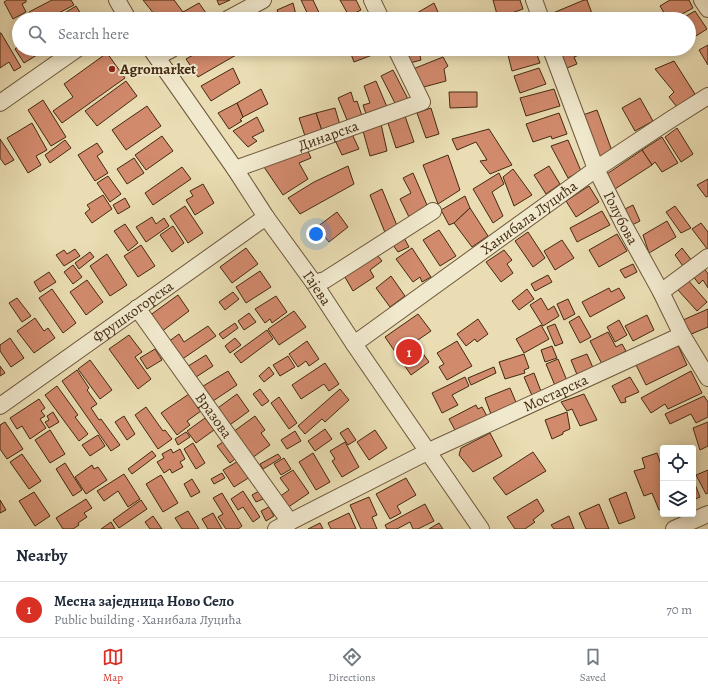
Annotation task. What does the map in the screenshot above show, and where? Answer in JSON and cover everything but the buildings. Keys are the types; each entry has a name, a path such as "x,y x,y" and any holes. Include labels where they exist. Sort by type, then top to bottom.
{"street":[{"path":"117,0 122,12"},
{"path":"241,12 263,0"},
{"path":"372,0 378,12"},
{"path":"534,0 538,12"},
{"path":"702,0 708,9"},
{"path":"0,103 67,56"},
{"name":"Гајева","path":"156,56 235,169 266,218 314,283 481,529"},
{"name":"Динарска","path":"235,169 422,102 399,56"},
{"name":"Голубова","path":"554,56 596,169 682,335 708,378"},
{"name":"Ханибала Луцића","path":"354,344 596,169 708,96"},
{"path":"314,283 325,280 433,211"},
{"name":"Фрушкогорска","path":"0,406 266,218"},
{"path":"661,292 708,257"},
{"name":"Вразова","path":"137,308 283,525"},
{"name":"Мостарска","path":"283,525 429,451 682,335"},
{"path":"674,529 708,514"}],"place":[{"name":"Agromarket","path":"112,69"},
{"name":"Месна заједница Ново Село","path":"409,352"}]}
